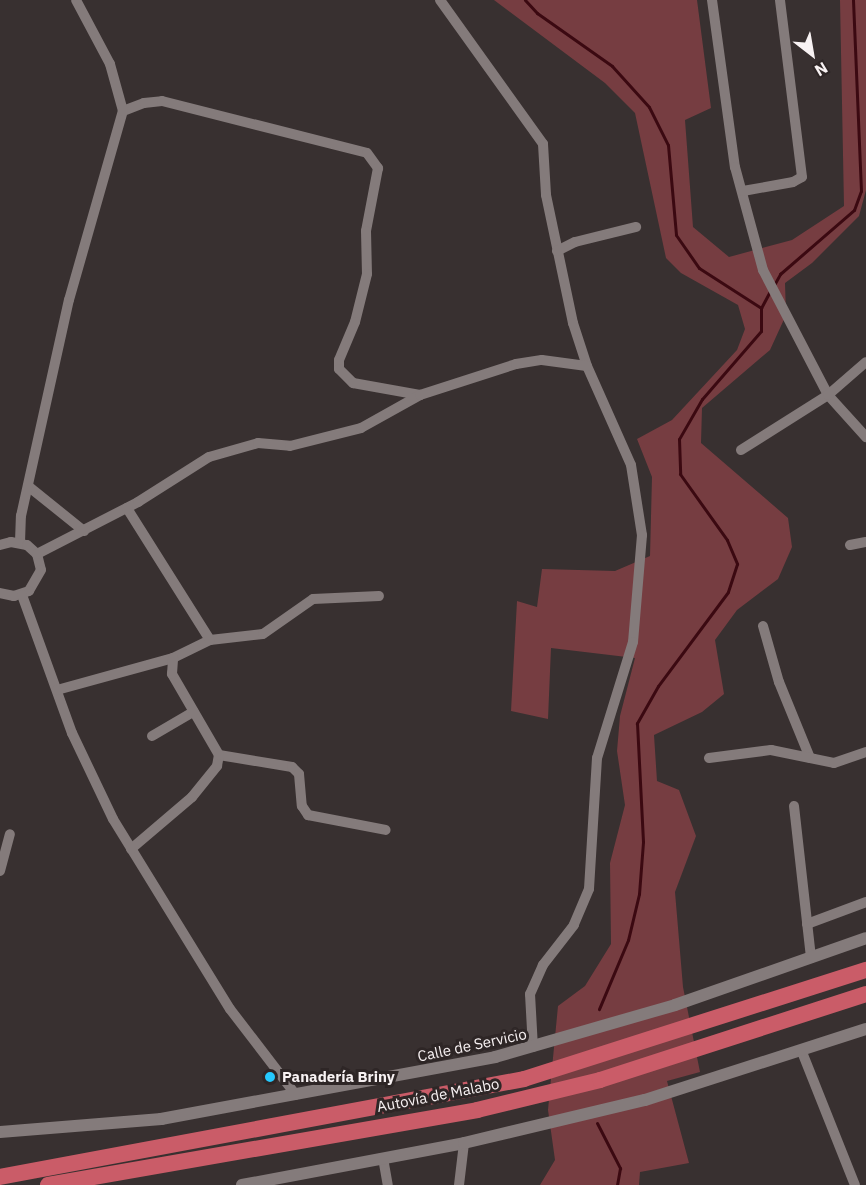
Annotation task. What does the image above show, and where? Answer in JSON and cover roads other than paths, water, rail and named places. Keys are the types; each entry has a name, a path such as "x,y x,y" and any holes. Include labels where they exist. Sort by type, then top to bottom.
{"highway":[{"name":"Autovía de Malabo","path":"0,1177 524,1079 866,970"},
{"name":"Autovía de Malabo","path":"48,1185 477,1110 600,1080 866,994"}],"street":[{"path":"20,542 28,486 69,300 123,111 110,64 76,0"},
{"path":"440,0 543,144 546,195 557,251 587,366 622,440 639,498 642,535 639,608 633,642 597,758 589,889 574,925 543,965 530,994 532,1047"},
{"path":"712,0 730,142 768,283 828,395 866,436"},
{"path":"743,191 794,182 802,177 780,0"},
{"path":"123,111 144,103 162,101 367,153 378,168 366,231 367,274 355,322 339,360 339,369 353,383 420,395"},
{"path":"557,251 575,242 636,227"},
{"path":"37,554 127,508 209,457 258,443 290,446 361,428 420,395 516,364 542,360 587,366"},
{"path":"741,450 828,395 866,362"},
{"path":"28,486 44,503 84,531"},
{"path":"127,508 210,640"},
{"path":"0,545 20,542 37,554"},
{"path":"850,544 866,542"},
{"path":"22,595 39,578 37,554"},
{"path":"0,592 22,595"},
{"path":"22,595 94,781 131,849 230,1009 283,1081 290,1096"},
{"path":"57,690 173,658 210,640 263,634 313,599 379,596"},
{"path":"763,626 779,682 810,758"},
{"path":"131,849 192,797 217,766 219,754 172,674 173,658"},
{"path":"152,736 193,712"},
{"path":"709,758 771,750 834,763 866,752"},
{"path":"219,754 292,767 299,774 302,806 308,815 386,830"},
{"path":"794,806 811,958"},
{"path":"0,871 10,834"},
{"path":"807,924 866,903"},
{"name":"Calle de Servicio","path":"0,1132 104,1126 290,1096 532,1047 811,958 866,938"},
{"path":"242,1185 464,1143 645,1100 802,1052 866,1029"},
{"path":"802,1052 855,1185"},
{"path":"459,1185 464,1143"},
{"path":"383,1158 388,1185"}],"waterway":[{"path":"525,0 537,13 612,66 649,107 668,145 676,235 699,268 761,308 761,331 702,399 679,439 680,474 727,540 737,564 728,592 658,686 637,723 643,842 639,894 628,940 599,1009"},
{"path":"774,285 780,274 854,210 861,191 853,0"},
{"path":"761,308 770,291"},
{"path":"597,1123 620,1168 617,1185"}],"place":[{"name":"Panadería Briny","path":"270,1077"}]}
